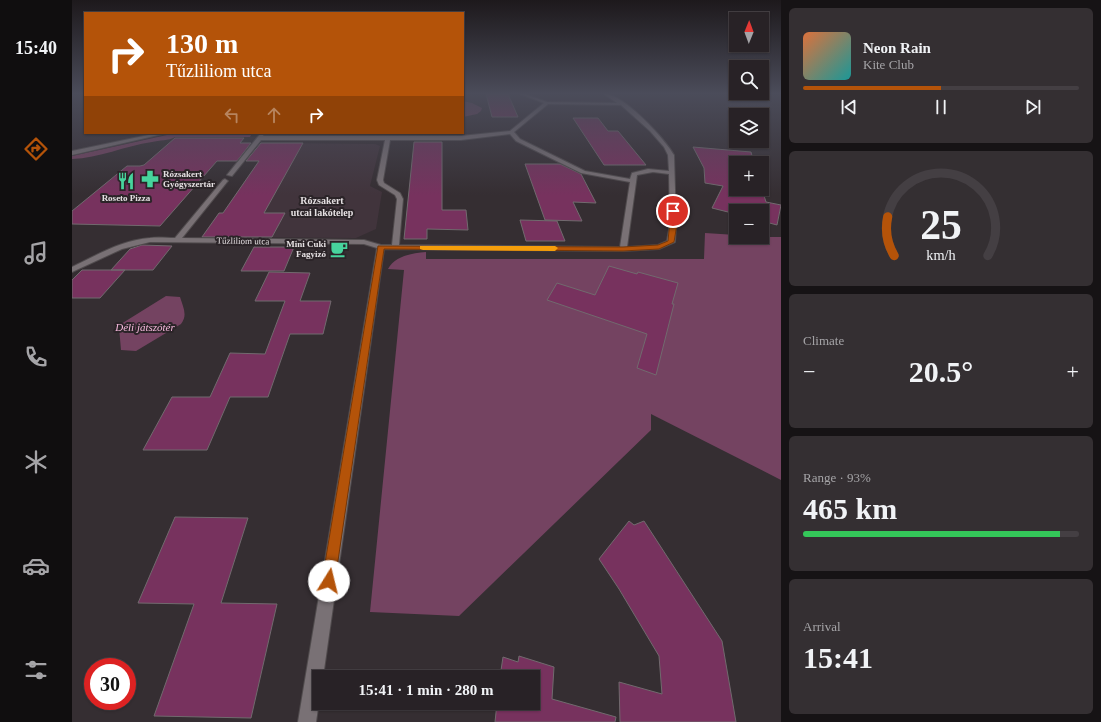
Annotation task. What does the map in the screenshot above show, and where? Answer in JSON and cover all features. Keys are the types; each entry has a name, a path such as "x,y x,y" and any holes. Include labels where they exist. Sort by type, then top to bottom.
{"street":[{"path":"230,175 261,135 461,138 511,132 517,128"},
{"name":"Tűzliliom utca","path":"72,270 136,241 364,242 381,247 623,249 659,247 671,242 674,224 671,155 669,150 648,128"},
{"path":"511,132 518,140 583,172 633,181"},
{"path":"72,154 161,134"},
{"path":"388,138 380,180 381,184 398,194 400,199 395,247"},
{"path":"623,249 634,174 638,171 672,173"},
{"path":"177,240 225,181"},
{"path":"307,722 381,247"}],"shaded area":[{"path":"272,143 375,144 380,146 370,186 382,192 376,229 356,238 201,237 219,213 223,213"}],"green space":[{"path":"171,134 251,135 250,137 175,137 82,158 72,159 72,156"},
{"path":"705,233 729,235 729,244 769,244 769,237 781,237 781,480 651,414 651,430 459,616 370,612 404,270 388,269 391,265 399,258 404,256 426,252 426,259 704,259"},
{"name":"Déli játszótér","path":"166,296 180,297 185,314 181,324 136,351 121,350 119,327 121,324"}],"building":[{"path":"579,128 605,128 608,131 618,131 646,165 604,165"},
{"path":"175,138 244,138 240,143 251,143 237,161 217,161 160,226 72,224 72,211 127,166 144,165"},
{"path":"414,142 442,142 442,210 466,210 468,230 427,229 427,239 404,239"},
{"path":"261,143 303,143 264,213 285,213 272,237 202,237 219,213 223,213 259,161 246,161"},
{"path":"693,147 751,152 752,156 729,156 729,196 764,196 766,202 781,205 777,225 769,223 769,204 729,204 729,212 712,208 723,186 705,183 704,168"},
{"path":"525,164 560,164 581,174 596,203 573,202 582,221 545,220"},
{"path":"520,220 557,221 565,241 526,241"},
{"path":"142,245 172,246 153,270 111,270 130,249"},
{"path":"254,247 294,247 284,271 241,271"},
{"path":"609,266 678,283 656,375 637,368 647,334 547,300 557,283 595,295"},
{"path":"82,270 125,270 100,298 72,298 72,280"},
{"path":"269,272 310,273 300,301 331,301 323,334 290,334 268,397 230,397 207,450 143,450 172,397 210,397 230,353 265,354 285,301 255,301"},
{"path":"175,517 248,518 221,603 277,604 251,718 154,716 194,604 138,603"},
{"path":"629,521 634,525 644,521 722,641 736,722 620,722 619,682 662,694 659,656 619,589 599,559"},
{"path":"519,656 554,667 552,699 616,717 615,722 495,722 496,710 540,710 540,670 501,670 503,657 518,662"}],"slow traffic":[{"path":"423,248 555,248"}],"place":[{"name":"Rózsakert Gyógyszertár","path":"150,179"},
{"name":"Roseto Pizza","path":"126,181"},
{"name":"Mini Cuki Fagyizó","path":"339,249"}],"district":[{"name":"Rózsakert utcai lakótelep","path":"322,206"}],"route":[{"path":"329,581 381,247 623,249 659,247 671,242 674,224 673,211"}]}
